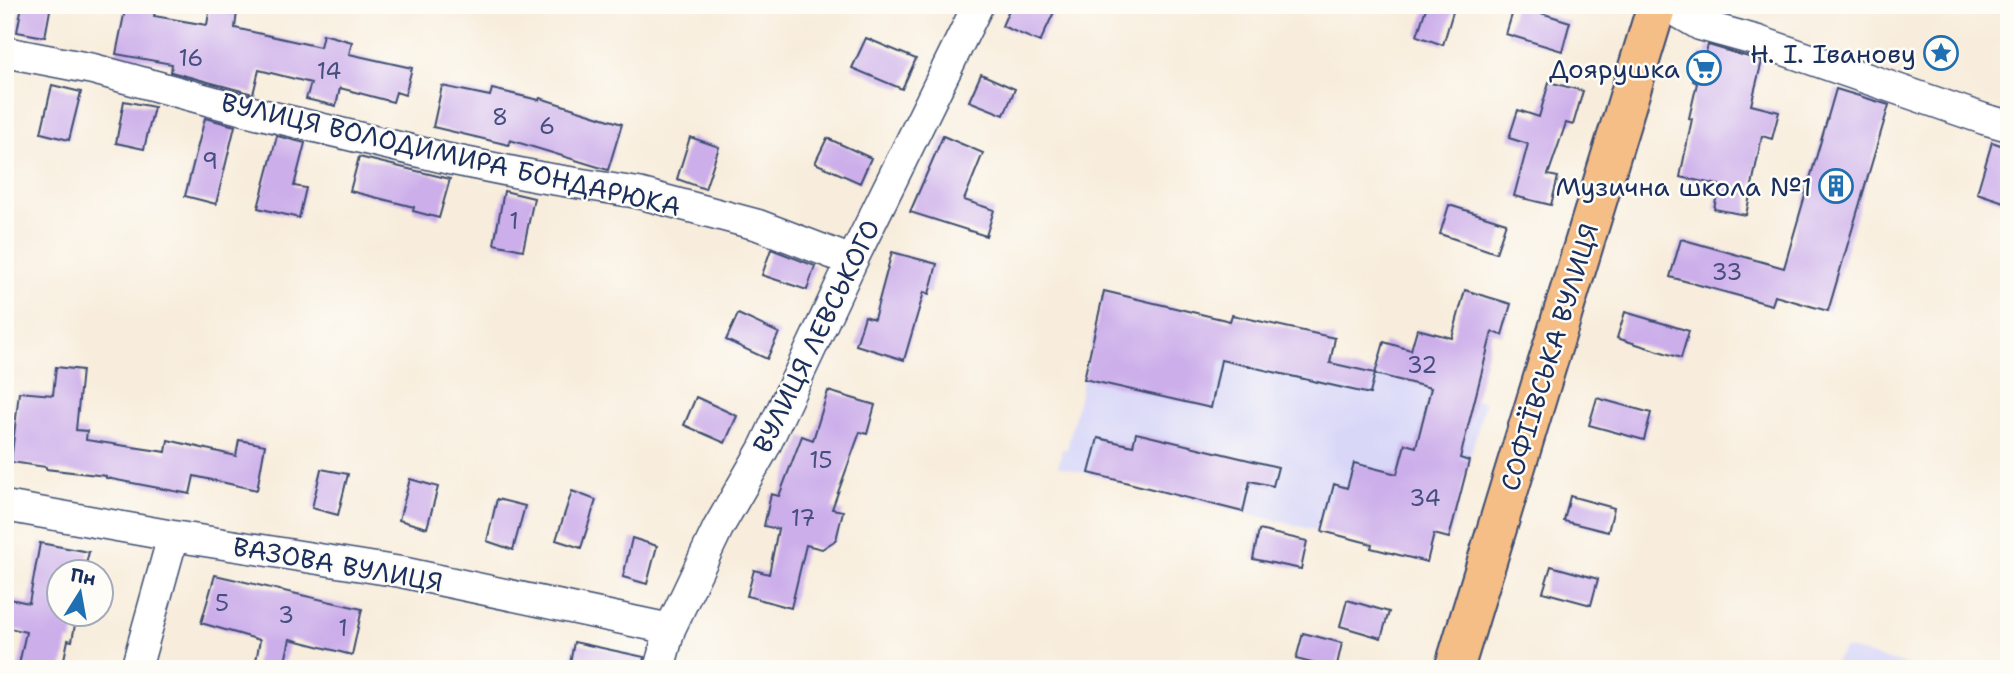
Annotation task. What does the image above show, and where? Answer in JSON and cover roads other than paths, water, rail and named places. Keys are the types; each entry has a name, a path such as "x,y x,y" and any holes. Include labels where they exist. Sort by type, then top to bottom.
{"main road":[{"name":"СОФІЇВСЬКА ВУЛИЦЯ","path":"1454,669 1657,5"}],"street":[{"name":"ВУЛИЦЯ ЛЕВСЬКОГО","path":"659,669 670,629 718,528 764,448 852,261 978,5"},
{"path":"1666,5 1700,25 1758,41 2009,126"},
{"name":"ВУЛИЦЯ ВОЛОДИМИРА БОНДАРЮКА","path":"5,52 93,69 449,159 638,193 758,225 852,261"},
{"name":"ВАЗОВА ВУЛИЦЯ","path":"5,506 401,572 670,629"},
{"path":"136,669 173,536"}],"place":[{"name":"Н. І. Іванову","path":"1941,53"},
{"name":"Доярушка","path":"1704,68"},
{"name":"Музична школа №1","path":"1836,186"}]}
